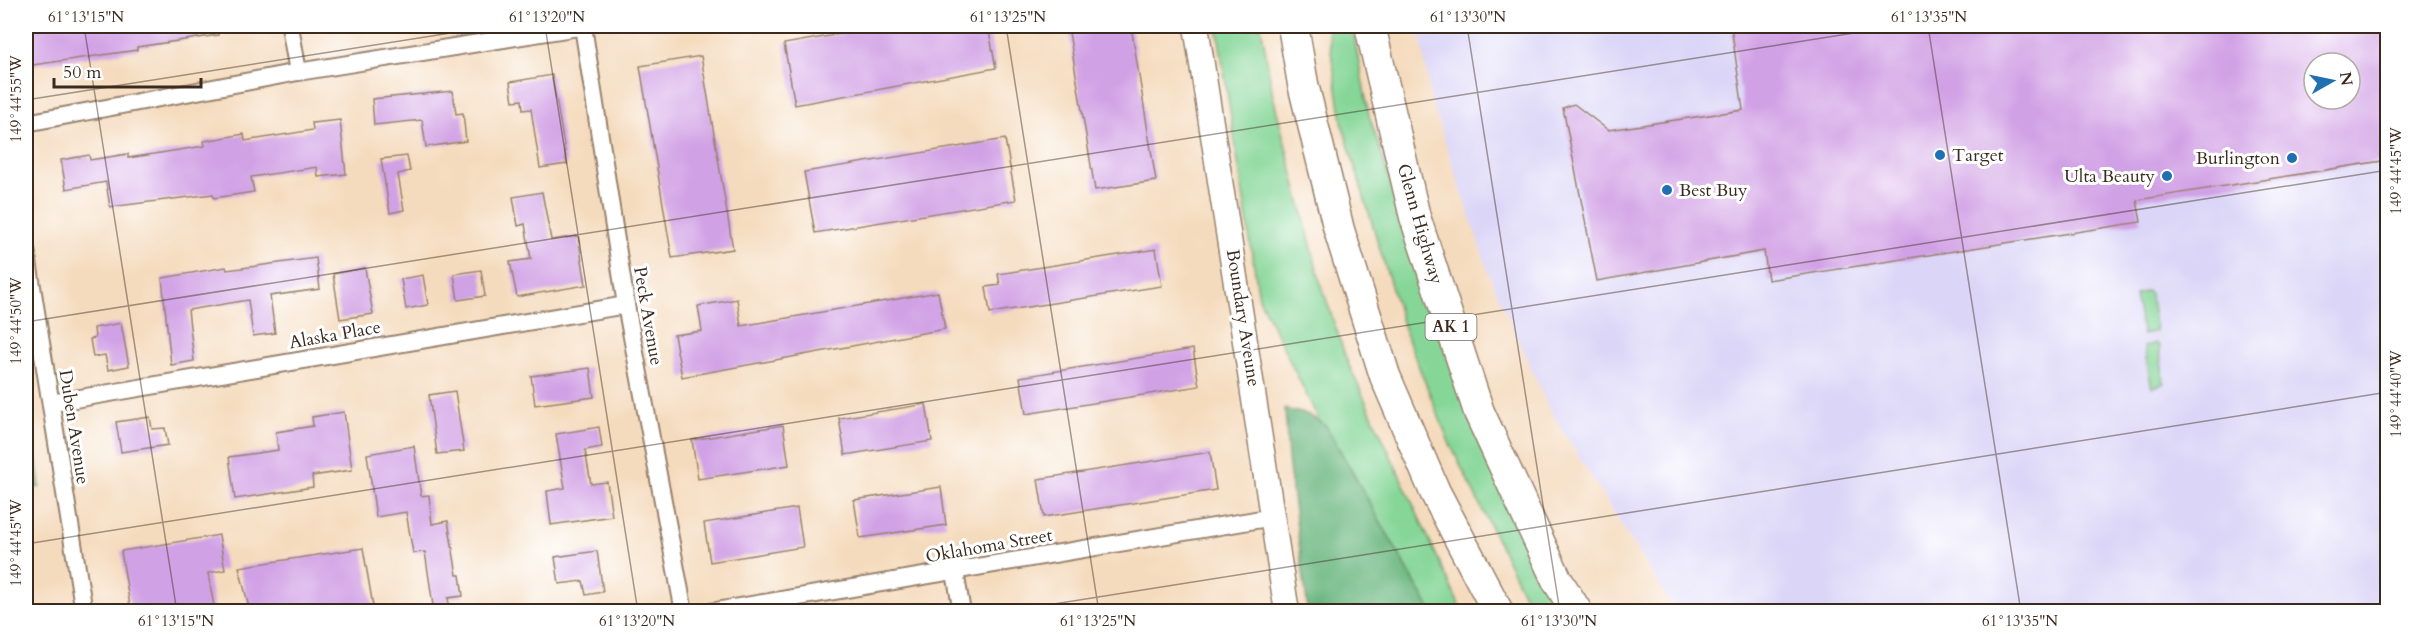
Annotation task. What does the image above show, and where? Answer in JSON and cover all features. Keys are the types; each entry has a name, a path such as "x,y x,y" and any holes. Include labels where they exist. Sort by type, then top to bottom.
{"highway":[{"path":"1293,26 1303,84 1339,230 1385,376 1435,492 1498,612"},
{"name":"Glenn Highway","path":"1370,26 1414,217 1479,412 1557,580 1577,612"}],"street":[{"path":"290,26 298,72"},
{"path":"26,123 298,72 584,26"},
{"name":"Peck Avenue","path":"584,26 626,305 684,612"},
{"name":"Boundary Aveune","path":"1196,26 1287,612"},
{"name":"Duben Avenue","path":"26,249 84,612"},
{"name":"Alaska Place","path":"51,403 626,305"},
{"name":"Oklahoma Street","path":"710,612 1273,517"},
{"path":"955,572 962,612"}],"shaded area":[{"path":"1419,26 2387,26 2387,611 1675,611 1549,409 1489,274 1431,99"}],"green space":[{"path":"1217,26 1261,26 1273,96 1320,281 1347,361 1462,611 1431,611 1326,426 1320,422 1259,298"},
{"path":"1327,26 1352,26 1369,115 1439,335 1560,611 1532,611 1449,442 1405,332 1343,127"},
{"path":"2147,291 2150,294 2156,331 2143,335 2135,295"},
{"path":"2155,343 2159,346 2164,383 2152,388 2144,347"},
{"path":"1285,409 1309,415 1326,426 1431,611 1308,611 1288,459"},
{"path":"32,425 40,487 26,489 26,426"}],"building":[{"path":"56,26 218,26 218,35 137,47 137,50 26,66 26,30"},
{"path":"886,26 988,26 996,68 795,105 784,44"},
{"path":"1068,26 1131,26 1156,181 1095,190"},
{"path":"1731,26 2388,26 2388,160 2137,200 2141,222 1768,280 1764,251 1597,281 1563,108 1574,104 1608,130 1743,110"},
{"path":"701,56 733,249 672,258 640,66"},
{"path":"552,75 567,164 540,168 531,109 523,110 522,100 513,101 510,82"},
{"path":"453,91 456,114 463,113 466,141 426,147 422,120 374,125 372,99"},
{"path":"340,120 346,174 318,177 317,167 251,177 254,192 214,198 213,194 110,207 106,182 66,189 61,160 89,155 90,160 128,154 128,158 205,146 204,141 244,134 245,141 313,130 312,123"},
{"path":"1005,139 1016,200 815,233 804,172"},
{"path":"407,156 410,171 398,174 404,210 390,213 381,159"},
{"path":"542,192 551,240 578,236 586,285 517,297 510,262 531,259 525,224 518,226 513,197"},
{"path":"1156,249 1162,286 990,313 986,287 1000,285 998,274"},
{"path":"316,258 320,289 270,296 275,333 253,336 248,300 188,310 194,361 171,365 162,278 226,267 227,270"},
{"path":"365,268 373,314 340,319 333,274"},
{"path":"481,270 485,296 458,300 454,274"},
{"path":"423,275 428,305 406,309 401,279"},
{"path":"938,292 945,329 682,377 674,335 702,331 698,306 737,299 741,326"},
{"path":"121,323 129,366 108,370 105,355 93,357 90,339 95,338 94,328"},
{"path":"1193,349 1199,386 1026,414 1020,377"},
{"path":"590,368 594,397 535,405 531,376"},
{"path":"455,391 464,451 437,454 429,395"},
{"path":"926,404 932,441 845,455 839,418"},
{"path":"344,412 352,470 312,476 313,487 235,499 229,457 278,450 276,432 313,426 312,417"},
{"path":"150,417 152,429 165,428 168,445 121,452 116,422"},
{"path":"783,425 789,465 698,479 692,440"},
{"path":"599,427 602,447 585,450 591,484 607,482 612,516 551,525 547,491 565,488 556,434"},
{"path":"414,446 421,496 429,495 432,524 448,521 457,575 460,575 463,596 448,598 450,610 434,612 425,552 413,553 406,512 376,517 367,454"},
{"path":"1210,452 1216,490 1044,517 1038,479"},
{"path":"941,487 946,525 860,538 854,500"},
{"path":"797,508 803,547 710,562 704,523"},
{"path":"219,535 225,570 208,573 215,612 131,612 121,551"},
{"path":"363,548 374,612 250,612 239,567"},
{"path":"597,551 603,592 586,595 583,581 559,584 555,557"}],"place":[{"name":"Target","path":"1940,155"},
{"name":"Burlington","path":"2292,158"},
{"name":"Ulta Beauty","path":"2167,176"},
{"name":"Best Buy","path":"1667,190"}]}
